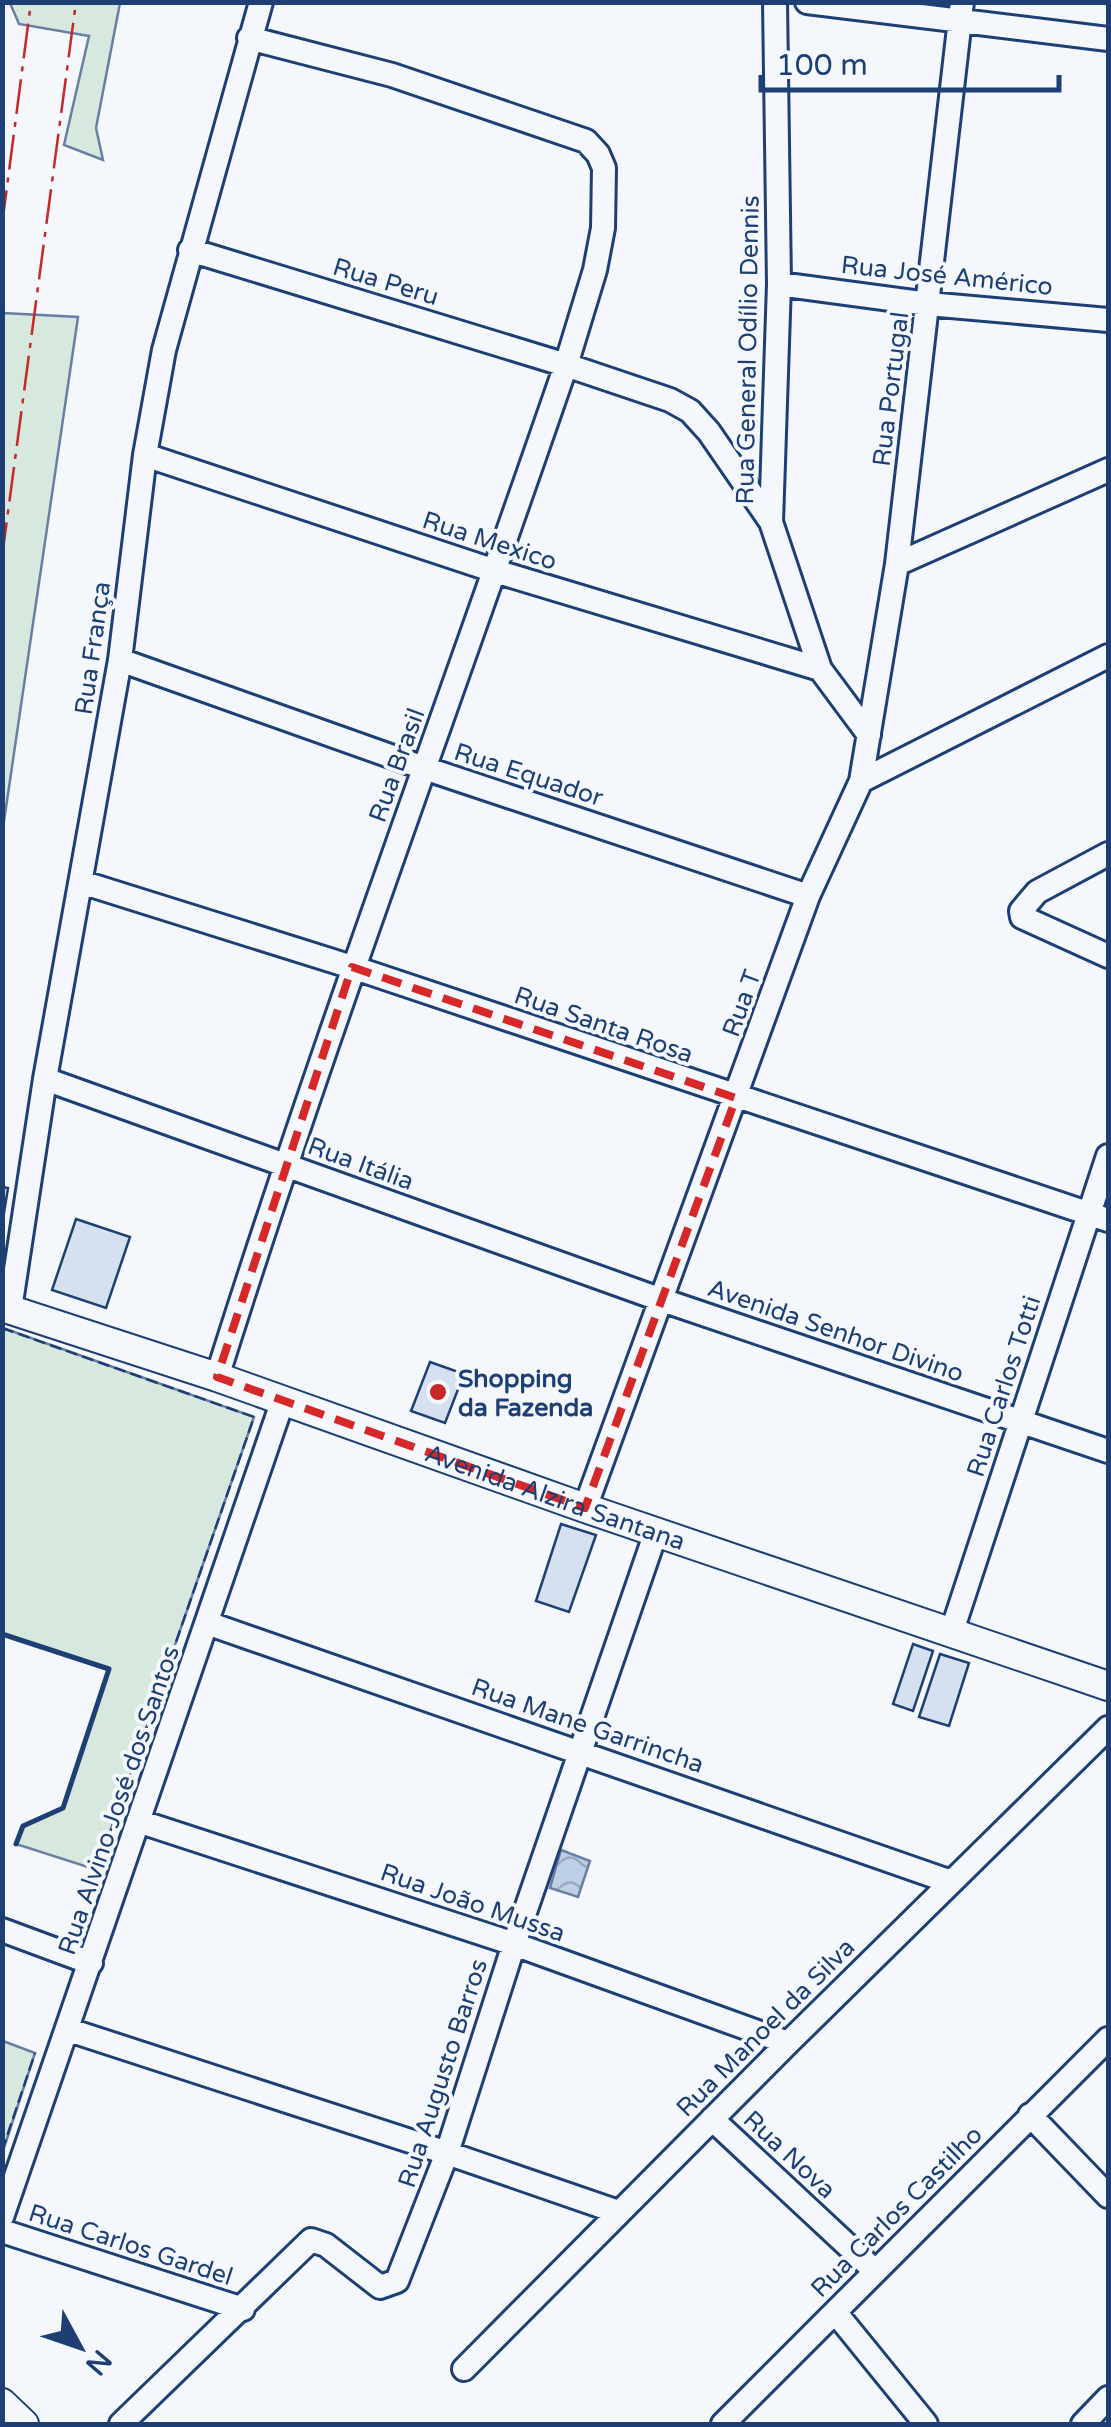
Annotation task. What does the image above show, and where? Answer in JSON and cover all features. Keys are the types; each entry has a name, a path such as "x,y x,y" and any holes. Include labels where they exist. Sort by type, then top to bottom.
{"main road":[{"name":"Avenida Alzira Santana","path":"6,1308 1108,1686"},
{"path":"2,2403 24,2424"}],"street":[{"name":"Rua França","path":"6,1308 120,660 145,454 164,350 261,2"},
{"name":"Rua General Odílio Dennis","path":"775,2 779,284 772,522 820,670 868,735"},
{"path":"807,2 961,13 1108,39"},
{"name":"Rua Portugal","path":"861,781 897,564 961,13"},
{"name":"Rua Brasil","path":"217,1378 284,1164 566,364 603,228 604,168 586,141 392,74 249,38"},
{"name":"Rua Peru","path":"190,250 566,364 670,400 690,412 709,432 772,522"},
{"name":"Rua José Américo","path":"779,284 928,304 1108,320"},
{"name":"Rua Mexico","path":"145,454 495,571 820,670"},
{"path":"897,564 1108,470"},
{"path":"861,781 1108,657"},
{"name":"Rua Equador","path":"120,660 424,768 808,896"},
{"name":"Rua T","path":"585,1508 808,896 861,781"},
{"path":"1108,854 1037,892 1021,911 1022,917 1039,927 1108,956"},
{"name":"Rua Santa Rosa","path":"81,882 352,968 1098,1217"},
{"name":"Rua Itália","path":"45,1079 659,1299"},
{"name":"Rua Carlos Totti","path":"951,1634 1021,1421 1098,1217 1108,1156"},
{"name":"Avenida Senhor Divino","path":"659,1299 1108,1451"},
{"name":"Rua Alvino José dos Santos","path":"2,2217 283,1400"},
{"name":"Rua Augusto Barros","path":"120,2424 311,2240 326,2244 380,2288 397,2281 447,2153 514,1944 656,1532"},
{"name":"Rua Mane Garrincha","path":"207,1623 951,1882"},
{"name":"Rua Manoel da Silva","path":"464,2369 788,2042 1108,1728"},
{"name":"Rua João Mussa","path":"138,1821 514,1944 788,2042"},
{"path":"2,1930 91,1963"},
{"path":"69,2030 618,2212"},
{"name":"Rua Carlos Castilho","path":"724,2424 1108,2039"},
{"path":"1030,2115 1108,2196"},
{"name":"Rua Nova","path":"712,2119 875,2271"},
{"name":"Rua Carlos Gardel","path":"2,2230 243,2309"},
{"path":"835,2312 926,2424"},
{"path":"1083,2424 1108,2398"}],"highlighted area":[{"path":"352,967 736,1098 585,1508 217,1377"}],"shaded area":[{"path":"10,3 120,3 96,128 103,160 64,145 89,36 19,24"},
{"path":"2,313 78,317 3,828"},
{"path":"3,1328 254,1417 97,1870 16,1844 23,1826 63,1808 108,1669 3,1634"},
{"path":"2,2041 35,2053 3,2151"}],"water":[{"path":"561,1850 590,1861 578,1897 550,1888"}],"building":[{"path":"2,1187 8,1188 4,1213 2,1213"},
{"path":"76,1219 130,1237 106,1308 52,1290"},
{"name":"Shopping da Fazenda","path":"430,1362 464,1374 445,1423 411,1411"},
{"path":"561,1524 596,1535 569,1612 536,1601"},
{"path":"913,1644 933,1651 913,1711 893,1704"},
{"path":"940,1654 969,1663 949,1726 919,1717"}],"fence":[{"path":"2,1328 254,1417 97,1870"},
{"path":"2,2151 35,2053"}],"wall":[{"path":"2,1634 109,1669 63,1808 23,1826 16,1844"}],"power":[{"path":"2,225 31,2"},
{"path":"2,557 76,2"}],"place":[{"name":"Shopping da Fazenda","path":"438,1392"}]}
